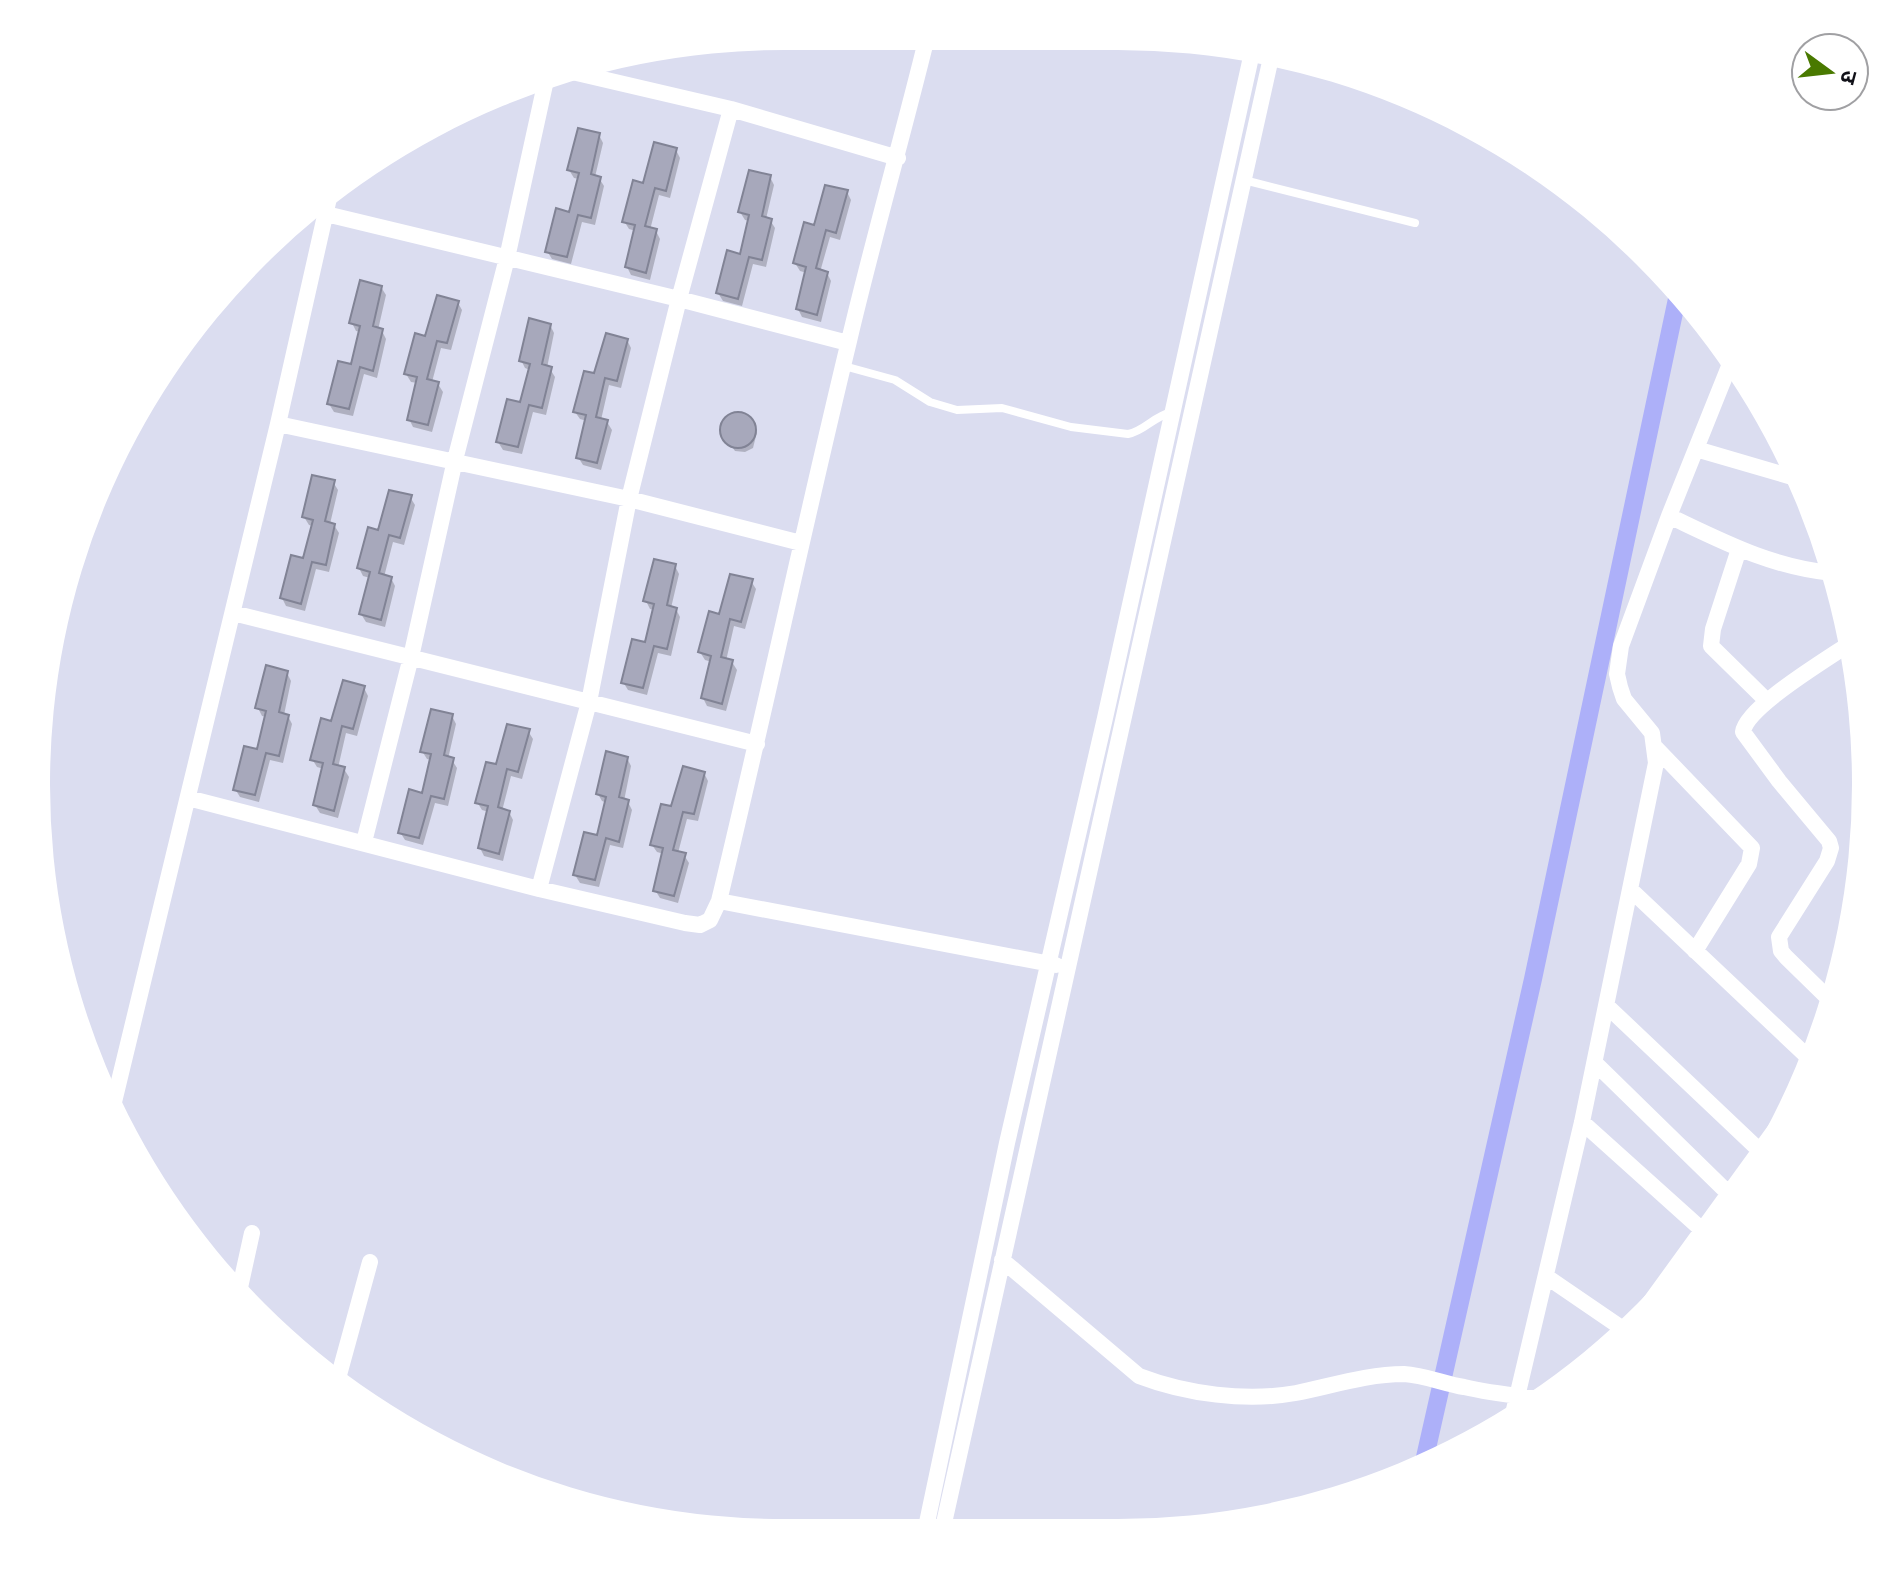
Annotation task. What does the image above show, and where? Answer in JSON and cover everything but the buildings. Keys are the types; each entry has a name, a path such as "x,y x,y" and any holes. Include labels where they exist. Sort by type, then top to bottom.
{"street":[{"path":"188,798 539,889 700,925 710,920 719,901 848,343 924,50"},
{"path":"928,1519 1007,1143 1250,62"},
{"path":"945,1519 1269,66"},
{"path":"590,76 731,109 898,158"},
{"path":"364,842 411,657 455,460 507,258 544,91"},
{"path":"539,889 589,702 629,499 731,109"},
{"path":"331,207 507,258 848,343"},
{"path":"117,1090 327,210"},
{"path":"1517,1401 1595,1063 1656,763 1652,733 1624,699 1617,674 1621,646 1726,373"},
{"path":"278,424 629,499 801,543"},
{"path":"1696,449 1783,474"},
{"path":"1669,516 1739,549 1797,569 1820,572"},
{"path":"1739,549 1713,629 1711,646 1767,701"},
{"path":"233,613 757,744"},
{"path":"1822,992 1786,957 1779,937 1827,861 1831,848 1829,841 1746,739 1744,725 1767,701 1840,651"},
{"path":"1656,748 1752,848 1749,864 1695,951"},
{"path":"1631,890 1802,1051"},
{"path":"719,901 1069,966"},
{"path":"1607,1006 1756,1147"},
{"path":"1595,1063 1728,1193 1695,1238"},
{"path":"1582,1122 1701,1229"},
{"path":"242,1279 252,1233"},
{"path":"1002,1260 1139,1376 1161,1384 1230,1394 1268,1395 1406,1374 1522,1397"},
{"path":"341,1370 370,1262"},
{"path":"1547,1277 1616,1324"}],"lane":[{"path":"1243,180 1415,223"},
{"path":"844,366 895,380 930,402 957,410 1002,408 1071,427 1128,434 1136,432 1159,415 1173,412"}],"waterway":[{"path":"1427,1450 1533,979 1675,307"}]}
